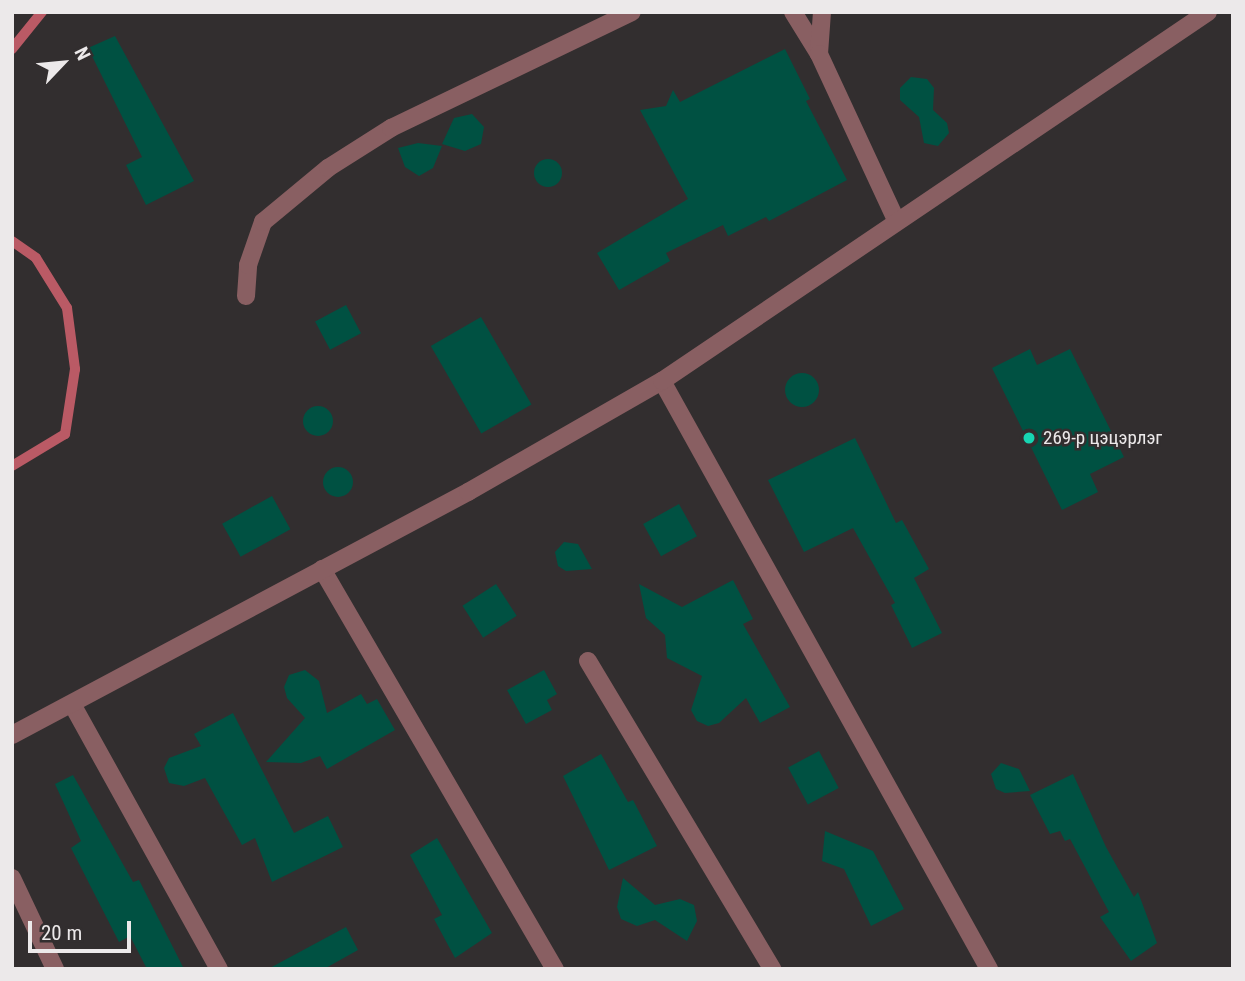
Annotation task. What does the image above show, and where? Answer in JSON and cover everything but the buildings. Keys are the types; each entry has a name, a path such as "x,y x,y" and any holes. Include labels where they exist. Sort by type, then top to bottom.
{"street":[{"path":"246,296 248,265 263,222 328,168 391,128 632,12"},
{"path":"793,12 819,54 896,220"},
{"path":"819,54 822,12"},
{"path":"12,735 468,492 662,382 896,220 1208,12"},
{"path":"662,382 989,969"},
{"path":"322,569 555,969"},
{"path":"589,661 772,969"},
{"path":"72,704 219,969"},
{"path":"12,878 55,969"}],"waterway":[{"path":"12,49 42,12"},
{"path":"12,241 36,258 67,308 75,369 65,434 12,466"}],"place":[{"name":"269-р цэцэрлэг","path":"1029,438"}]}
